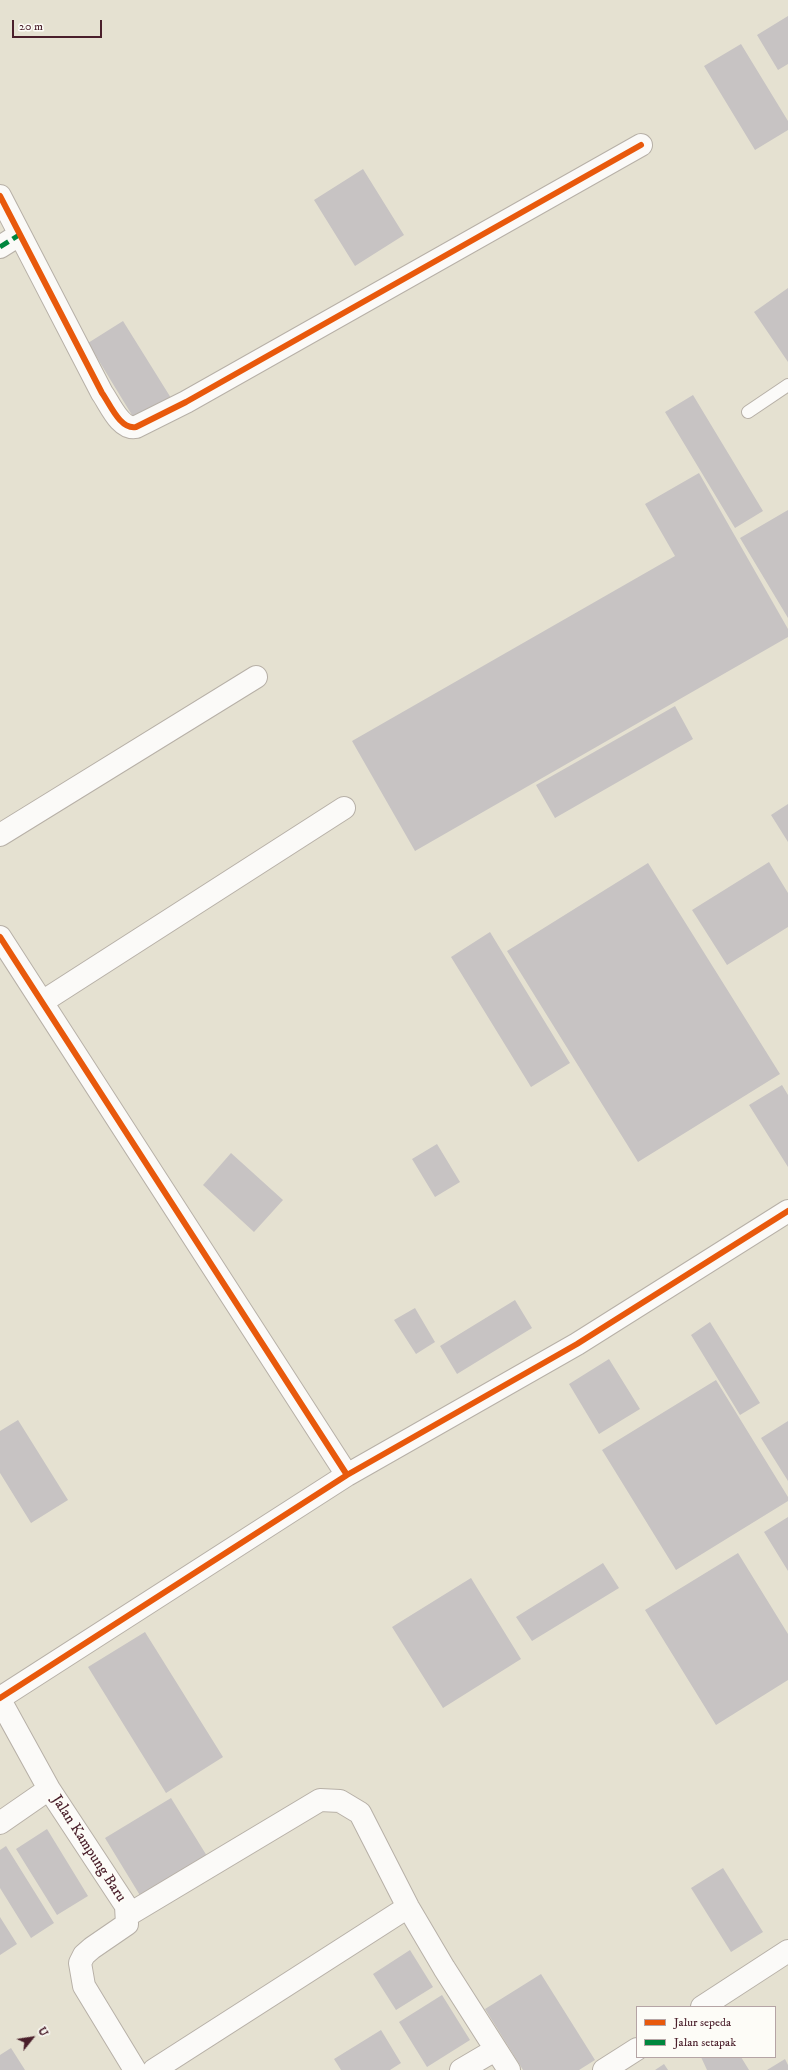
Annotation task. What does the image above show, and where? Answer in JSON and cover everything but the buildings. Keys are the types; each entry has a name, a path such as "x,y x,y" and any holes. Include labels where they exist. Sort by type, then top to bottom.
{"street":[{"path":"0,196 102,393 123,423 131,428 136,427 186,402 641,145"},
{"path":"0,247 19,235"},
{"path":"0,836 256,678"},
{"path":"42,1002 344,808"},
{"path":"0,937 347,1475"},
{"path":"0,1699 347,1475 577,1344 788,1211"},
{"name":"Jalan Kampung Baru","path":"0,1699 49,1790 126,1906 128,1915 127,1924 92,1948 84,1955 80,1963 84,1986 135,2070"},
{"path":"0,1823 49,1790"},
{"path":"128,1915 320,1800 340,1801 360,1813 408,1907 495,2050 509,2070"},
{"path":"154,2070 408,1907"},
{"path":"704,2006 788,1951"},
{"path":"461,2070 495,2050"},
{"path":"604,2070 636,2050"}],"lane":[{"path":"748,412 788,385"}],"marked path":[{"path":"0,247 19,235"}],"cycle path":[{"path":"0,196 102,393 120,420 130,427 136,427 186,402 641,145"},
{"path":"0,937 347,1475"},
{"path":"0,1698 347,1475 577,1344 788,1211"}]}
